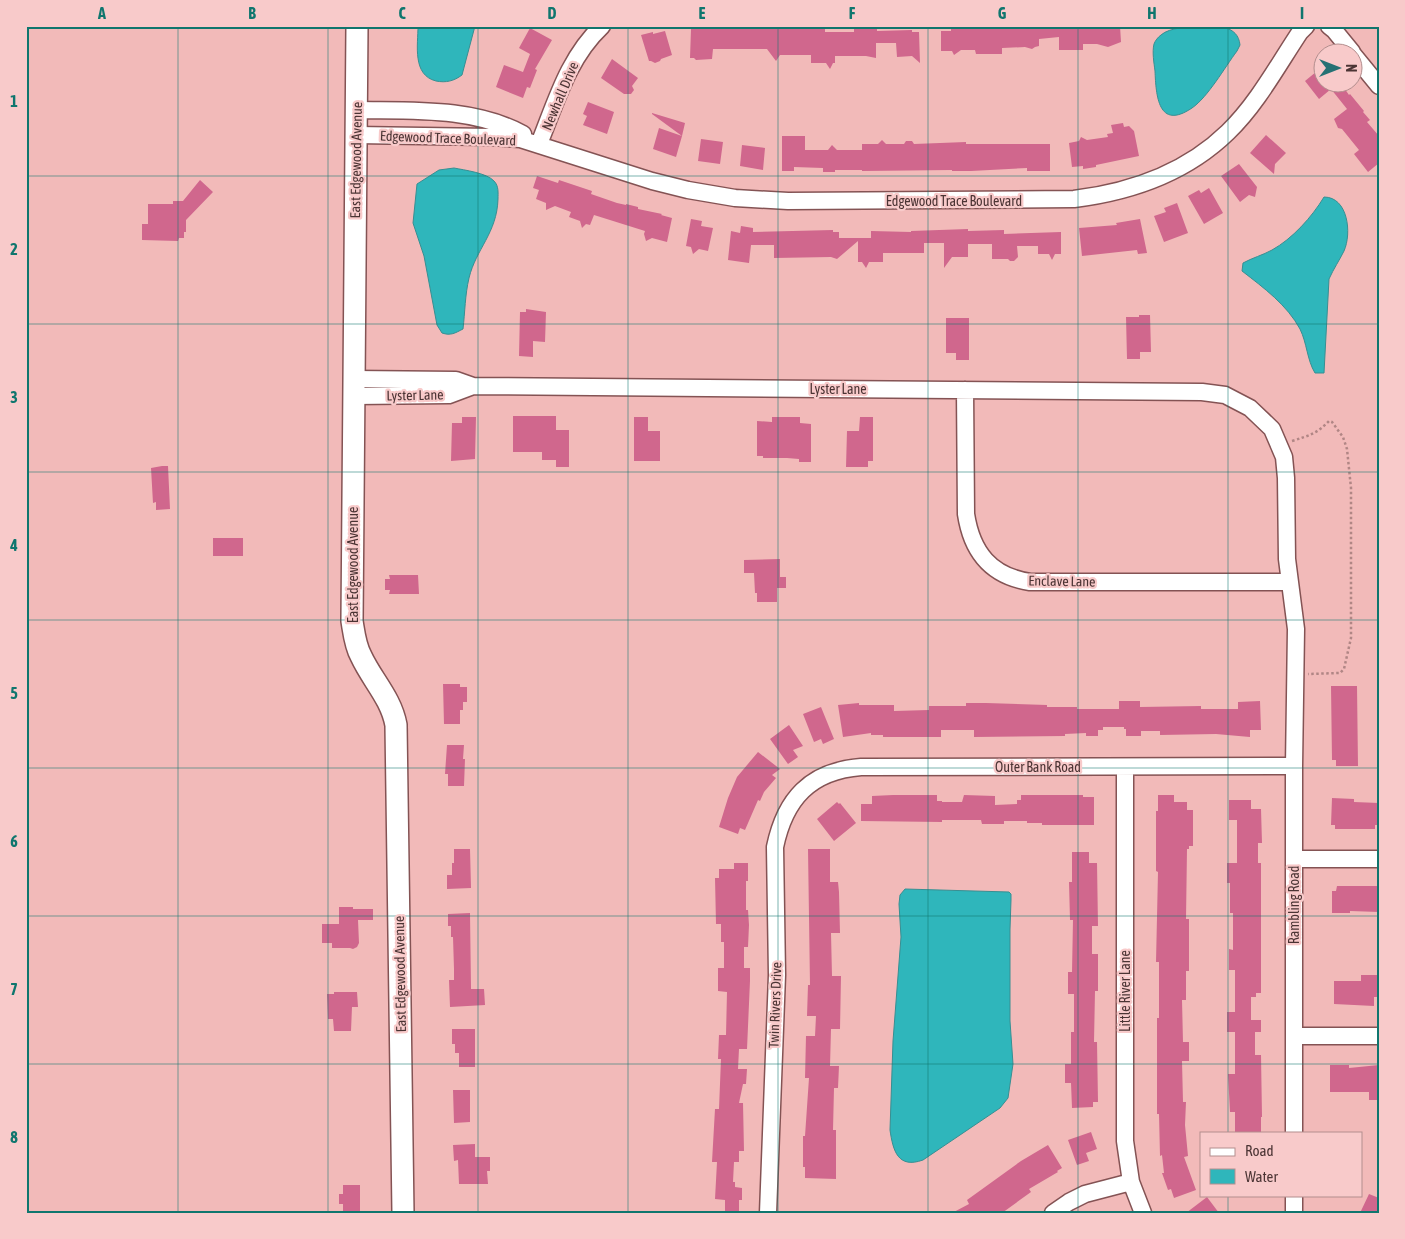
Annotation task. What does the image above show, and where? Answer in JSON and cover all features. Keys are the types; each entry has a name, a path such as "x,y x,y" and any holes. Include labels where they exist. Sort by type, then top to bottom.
{"main road":[{"name":"East Edgewood Avenue","path":"357,26 352,621 360,655 387,697 396,725 403,1213"}],"street":[{"name":"Newhall Drive","path":"540,144 569,68 580,50 602,26"},
{"name":"Edgewood Trace Boulevard","path":"356,135 520,139 652,181 688,190 735,198 788,201 1051,200 1099,196 1155,179 1183,166 1207,150 1229,131 1252,104 1300,32 1306,26"},
{"path":"1329,26 1343,42"},
{"path":"1362,65 1379,86"},
{"name":"Edgewood Trace Boulevard","path":"356,110 460,114 516,130 540,144"},
{"name":"Lyster Lane","path":"354,387 456,380 473,386 1202,392 1224,395 1250,408 1272,429 1279,445"},
{"name":"Enclave Lane","path":"965,390 966,514 968,529 974,546 983,557 1007,576 1030,582 1289,582"},
{"name":"Rambling Road","path":"1279,445 1284,457 1286,478 1289,582 1295,621 1294,1132"},
{"name":"Outer Bank Road","path":"793,801 816,780 843,768 1294,766"},
{"name":"Little River Lane","path":"1125,767 1125,1140 1131,1182 1143,1213"},
{"name":"Twin Rivers Drive","path":"768,1213 777,975 776,847 778,832 785,814 793,801"},
{"path":"1294,859 1379,859"},
{"path":"1294,1036 1379,1036"},
{"path":"1053,1213 1085,1194 1131,1182"},
{"path":"1294,1196 1294,1213"}],"path":[{"path":"1279,445 1309,436 1321,430 1329,421 1332,422 1342,436 1347,449 1352,488 1352,638 1344,669 1340,673 1296,676"}],"water":[{"path":"418,26 475,26 462,75 450,81 440,82 428,78 423,73 417,50"},
{"path":"1202,26 1231,30 1238,38 1240,45 1216,81 1198,103 1181,114 1172,115 1166,113 1161,107 1156,90 1153,58 1154,44 1160,36 1170,30"},
{"path":"454,168 475,172 491,178 497,185 498,199 494,222 476,258 469,278 463,329 453,334 448,334 442,333 437,325 424,256 413,223 417,184 439,170"},
{"path":"1324,197 1332,199 1343,209 1348,226 1348,235 1344,251 1329,279 1324,373 1315,373 1310,363 1302,334 1295,320 1274,297 1242,271 1243,263 1272,250 1294,234 1308,220"},
{"path":"905,889 1009,892 1011,894 1010,1021 1013,1064 1008,1098 1000,1108 923,1160 915,1162 902,1160 898,1156 893,1145 890,1130 893,1041 901,937 899,904 900,895"}],"building":[{"path":"701,26 713,26 713,29 742,29 742,27 754,27 754,29 825,28 825,32 854,32 854,29 877,29 877,31 912,30 912,32 919,32 920,63 912,56 897,57 896,43 876,43 876,58 866,56 835,56 835,63 833,63 830,69 826,63 811,63 811,55 780,55 776,61 767,49 713,49 712,59 696,60 690,58 691,29 701,29"},
{"path":"1026,26 1120,26 1121,42 1108,47 1097,44 1083,44 1083,50 1059,50 1059,37 1039,39 1039,46 1032,49 1025,47 1002,48 1002,54 976,54 975,50 961,50 954,55 952,51 941,51 941,31 951,31 951,28 1002,27 1002,29 1027,28"},
{"path":"530,28 552,40 535,69 537,70 530,88 527,87 523,98 496,87 504,65 523,72 530,54 519,48"},
{"path":"665,31 672,55 655,63 649,61 641,35"},
{"path":"612,59 638,78 632,86 634,90 631,94 624,94 601,78"},
{"path":"1312,75 1312,90 1305,81"},
{"path":"1314,92 1327,92 1319,99"},
{"path":"1333,92 1347,92 1350,94 1370,120 1367,122 1379,136 1379,163 1368,172 1354,154 1359,150 1342,129 1338,128 1334,119 1347,109"},
{"path":"588,102 614,112 607,134 583,125 587,116 583,114"},
{"path":"652,114 685,123 682,136"},
{"path":"1123,123 1124,127 1129,126 1134,131 1139,156 1096,165 1096,167 1083,169 1083,166 1072,167 1069,143 1079,141 1081,137 1087,140 1108,137 1107,134 1113,133 1111,125"},
{"path":"659,128 682,136 676,157 653,149"},
{"path":"1266,135 1286,153 1275,164 1274,174 1250,153"},
{"path":"782,136 805,136 805,150 828,150 832,145 837,150 862,150 862,144 878,144 882,140 886,144 904,144 906,141 912,141 914,144 966,142 966,144 1050,144 1050,171 1027,171 1027,168 971,171 835,170 835,172 823,172 823,168 794,167 794,171 782,171"},
{"path":"701,139 723,142 720,164 698,161"},
{"path":"742,145 765,148 763,170 740,166"},
{"path":"1239,164 1257,187 1255,197 1249,195 1240,202 1221,176"},
{"path":"537,176 558,183 559,180 592,191 591,194 617,203 638,207 638,209 672,218 667,242 652,238 646,241 645,231 594,215 590,225 586,224 582,228 580,221 569,217 571,212 555,206 546,210 546,203 536,199 539,190 533,188"},
{"path":"200,180 213,192 186,220 184,238 179,238 178,241 142,240 142,224 148,224 148,204 173,204 173,201 183,201"},
{"path":"1209,188 1223,213 1204,224 1188,196 1199,190 1201,193"},
{"path":"1177,203 1188,233 1164,242 1154,216 1166,212 1164,208"},
{"path":"691,219 702,221 701,226 713,228 708,251 699,249 693,254 691,247 686,246"},
{"path":"1140,219 1147,253 1138,254 1137,250 1082,256 1079,228 1117,225 1116,223"},
{"path":"741,226 753,228 753,232 833,230 833,232 839,232 839,238 871,238 871,231 911,232 968,229 968,231 1004,230 1004,234 1061,232 1061,254 1055,254 1052,260 1049,254 1038,254 1038,246 1017,246 1018,257 1014,261 1010,261 1008,259 992,259 992,244 968,244 968,257 952,257 944,268 944,243 924,243 924,253 883,253 883,262 869,262 866,268 862,262 858,262 858,241 837,259 831,257 774,258 774,245 751,245 749,263 728,260 731,231 740,233"},
{"path":"526,309 546,312 545,342 533,341 533,357 519,356 520,312 526,312"},
{"path":"1139,315 1150,315 1151,352 1140,352 1140,359 1127,359 1126,317 1139,317"},
{"path":"946,318 969,318 969,360 956,360 956,353 946,353"},
{"path":"513,416 556,416 556,430 569,430 569,467 556,467 556,460 542,460 542,452 513,452"},
{"path":"462,417 476,417 475,459 451,461 452,423 462,423"},
{"path":"634,417 648,417 648,431 660,431 660,461 634,461"},
{"path":"772,417 800,417 800,423 811,424 811,462 799,462 799,459 763,458 763,456 757,456 757,421 772,422"},
{"path":"860,417 873,417 873,461 868,461 868,467 846,467 847,431 859,431"},
{"path":"168,466 170,509 156,510 156,502 153,503 151,468"},
{"path":"213,538 243,538 243,556 213,556"},
{"path":"780,559 780,577 786,577 786,588 777,588 777,602 757,602 754,573 744,573 744,560"},
{"path":"389,575 418,575 419,594 389,594 390,590 385,590 385,579 390,579"},
{"path":"443,684 460,684 460,687 467,687 467,702 463,702 463,710 460,710 460,724 444,724"},
{"path":"1331,686 1357,686 1358,766 1336,766 1336,760 1332,760"},
{"path":"1119,701 1140,701 1140,707 1201,706 1201,709 1238,709 1238,702 1260,701 1261,730 1250,730 1250,737 1216,734 1160,735 1160,731 1141,731 1141,736 1126,736 1126,729 1124,727 1103,727 1103,730 1098,730 1098,736 1086,736 1086,733 1065,734 1065,736 974,737 974,730 941,730 941,737 883,737 883,735 871,735 871,733 843,737 838,705 859,703 859,705 894,705 894,711 929,710 929,706 966,706 966,703 1047,705 1047,707 1077,707 1077,709 1119,709"},
{"path":"821,707 834,739 823,744 821,739 814,742 803,714"},
{"path":"789,725 803,746 793,750 798,757 788,764 770,739"},
{"path":"447,745 464,745 464,786 448,786 448,774 445,774"},
{"path":"758,752 780,769 772,775 776,778 764,792 760,801 758,800 745,830 740,828 738,834 719,827 737,777"},
{"path":"937,795 937,801 942,802 962,802 964,795 995,796 995,805 1017,804 1017,800 1021,800 1021,795 1083,795 1083,797 1094,797 1094,825 1042,825 1042,823 1027,823 1027,821 1004,821 1004,824 982,824 981,820 942,820 942,822 861,821 861,804 872,804 872,796"},
{"path":"1158,795 1174,795 1174,802 1187,802 1187,810 1193,810 1193,846 1189,846 1189,849 1187,849 1186,919 1189,919 1189,971 1186,971 1186,1000 1182,1000 1183,1042 1189,1042 1189,1061 1182,1061 1183,1102 1186,1102 1185,1125 1188,1156 1184,1157 1196,1190 1174,1198 1171,1189 1168,1190 1162,1173 1164,1173 1162,1155 1160,1156 1159,1114 1157,1114 1159,962 1156,962 1158,872 1156,871 1156,811 1158,811"},
{"path":"1332,798 1354,799 1354,802 1379,803 1379,825 1375,825 1375,829 1335,829 1335,825 1331,825"},
{"path":"1229,800 1251,800 1251,809 1261,809 1262,843 1258,843 1258,863 1261,863 1261,993 1256,993 1256,997 1251,997 1251,1020 1261,1020 1261,1032 1255,1032 1255,1055 1261,1055 1261,1132 1235,1132 1235,1112 1230,1112 1228,1074 1235,1074 1235,1032 1227,1032 1227,1012 1235,1012 1235,970 1229,970 1229,949 1233,950 1233,913 1230,913 1230,883 1227,883 1227,863 1237,863 1237,820 1229,820"},
{"path":"837,802 840,803 856,823 834,841 817,819"},
{"path":"454,849 470,849 471,888 447,889 447,875 452,875"},
{"path":"808,849 830,849 830,882 838,882 839,892 840,933 831,933 832,976 841,976 840,1029 831,1029 830,1066 839,1066 838,1088 834,1088 833,1130 836,1130 836,1179 805,1178 805,1167 803,1167 803,1136 805,1136 809,1078 805,1078 806,1036 815,1036 816,1016 807,1016 808,985 810,985"},
{"path":"1072,852 1089,852 1089,863 1097,863 1098,926 1092,926 1092,954 1098,954 1098,991 1095,991 1094,1042 1097,1042 1098,1102 1093,1102 1093,1107 1072,1108 1071,1083 1065,1083 1065,1064 1071,1064 1071,1032 1074,1032 1074,994 1068,994 1068,972 1072,972 1073,920 1070,920 1069,882 1072,882"},
{"path":"734,863 748,863 746,910 748,910 749,925 748,947 744,947 744,968 750,968 750,981 747,1049 739,1049 738,1069 747,1069 746,1084 743,1084 739,1103 743,1103 744,1151 739,1151 739,1162 734,1162 733,1182 735,1182 735,1187 742,1188 742,1200 739,1200 739,1213 725,1213 725,1200 715,1199 717,1162 712,1162 715,1109 719,1109 721,1059 718,1059 719,1035 726,1035 727,992 718,991 718,968 724,968 724,942 721,942 721,924 716,924 715,878 719,878 719,869 734,869"},
{"path":"1337,886 1379,886 1379,912 1350,911 1350,913 1332,913 1332,891 1336,891"},
{"path":"339,907 373,909 373,920 358,920 359,943 353,949 332,948 332,943 322,943 322,924 339,924"},
{"path":"470,913 471,989 484,989 485,1005 450,1007 449,980 454,980 454,969 453,937 451,937 451,926 448,926 448,914"},
{"path":"1361,975 1379,975 1379,997 1374,997 1374,1006 1334,1004 1334,981 1361,981"},
{"path":"334,992 357,992 358,1007 352,1007 351,1031 334,1031 333,1019 328,1019 327,994 334,994"},
{"path":"452,1029 475,1029 475,1067 459,1067 459,1053 455,1053 455,1044 452,1044"},
{"path":"1330,1065 1349,1065 1349,1068 1379,1065 1379,1100 1369,1100 1369,1092 1330,1092"},
{"path":"453,1090 470,1090 470,1122 454,1123"},
{"path":"1091,1132 1097,1149 1086,1153 1089,1161 1077,1165 1068,1140"},
{"path":"475,1144 475,1157 490,1157 490,1171 487,1171 488,1184 459,1184 458,1160 454,1161 453,1145"},
{"path":"1048,1145 1062,1168 1029,1189 1031,1192 1002,1213 952,1213 969,1204 967,1200 1021,1161"},
{"path":"343,1185 360,1185 360,1213 343,1213 343,1204 339,1204 339,1194 343,1194"},
{"path":"1369,1194 1379,1198 1379,1213 1360,1213"},
{"path":"1207,1197 1219,1213 1186,1213"}]}
